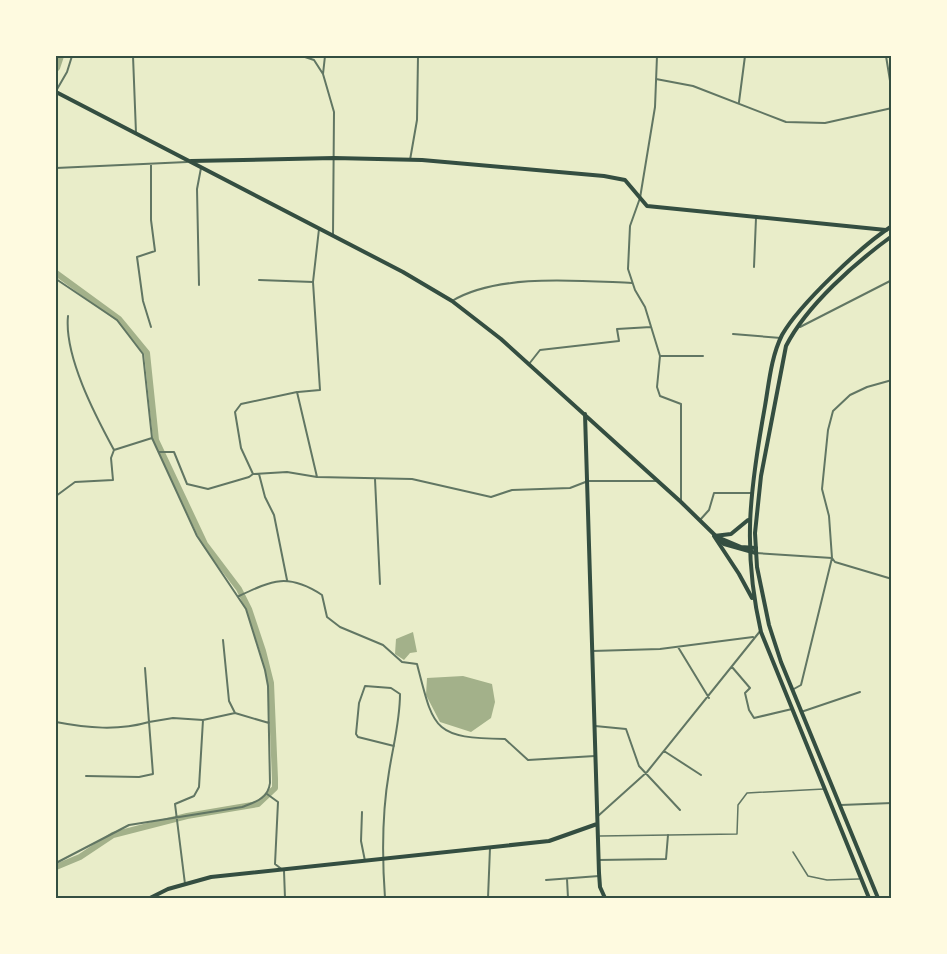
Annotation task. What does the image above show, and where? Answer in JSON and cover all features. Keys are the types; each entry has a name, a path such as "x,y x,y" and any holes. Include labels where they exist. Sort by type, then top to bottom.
{"main road":[{"path":"56,92 187,162 403,272 452,301 529,364 681,502 714,536 739,574 753,602"},
{"path":"187,162 334,158 410,160 604,176 625,180 647,206 886,230"},
{"path":"869,898 761,630 753,602 748,550 752,493 774,359 781,338 810,299 891,228"},
{"path":"878,898 792,690 769,625 756,551 756,514 783,356 794,330 820,301 891,236"},
{"path":"585,414 598,860 600,887 605,898"},
{"path":"714,536 731,534 749,520"},
{"path":"714,536 756,551"},
{"path":"150,898 185,884 211,878 490,848 563,837 597,824"}],"street":[{"path":"56,92 67,72 72,56"},
{"path":"133,56 136,134"},
{"path":"302,56 314,60 323,74 334,112 333,236"},
{"path":"323,74 325,56"},
{"path":"410,160 417,120 418,56"},
{"path":"657,56 655,107 640,198 630,226 628,269 632,283 645,307 660,356 657,387 660,396 681,404 681,502"},
{"path":"739,102 745,56"},
{"path":"886,56 891,93"},
{"path":"656,79 693,86 786,122 816,123 891,108"},
{"path":"56,168 187,162"},
{"path":"151,164 151,220 155,251 137,257 143,301 151,327"},
{"path":"200,285 197,189 201,168"},
{"path":"754,267 756,218"},
{"path":"253,474 241,448 235,412 241,404 297,392 320,390 313,282 319,229"},
{"path":"56,279 109,313 143,354 152,438 197,536 239,596 265,670 270,783 267,794 256,802 242,807 117,830 56,863"},
{"path":"259,280 313,282"},
{"path":"794,330 891,280"},
{"path":"452,301 469,291 525,282 632,283"},
{"path":"56,496 75,482 113,480 111,458 114,450 77,369 68,337 68,316"},
{"path":"529,364 540,350 618,341 617,329 651,327"},
{"path":"733,334 781,338"},
{"path":"660,356 703,356"},
{"path":"792,690 801,685 832,558 830,524 822,489 828,430 833,411 850,395 891,380"},
{"path":"297,392 317,477"},
{"path":"114,450 152,438"},
{"path":"159,452 174,452 187,484 208,489 253,474 287,472 317,477 426,482 491,497 512,490 570,488 588,481 657,481"},
{"path":"259,474 265,497 274,515 287,580"},
{"path":"375,479 380,584"},
{"path":"699,521 709,510 714,493 752,493"},
{"path":"756,551 832,558 835,562 891,579"},
{"path":"239,596 271,581 287,580 306,585 322,595 327,616 340,627 383,645 402,662 417,664 427,705 440,728 457,735 505,739 528,760 596,756"},
{"path":"598,816 647,772 709,698 761,630"},
{"path":"591,651 678,647 753,638"},
{"path":"223,640 229,701 235,713"},
{"path":"678,647 709,698"},
{"path":"732,667 750,688 745,693 749,710 754,718 793,709"},
{"path":"86,776 153,774 145,668"},
{"path":"385,898 382,859 388,774 394,746 400,718 400,694 391,688 365,686 359,703 356,734 358,737 394,746"},
{"path":"801,712 860,692"},
{"path":"56,722 75,727 130,728 173,718 203,720 235,713 269,723"},
{"path":"185,884 175,818 176,802 194,796 199,787 203,720"},
{"path":"595,726 626,729 634,756 680,810"},
{"path":"664,751 700,775"},
{"path":"267,794 278,802 275,864 284,871 285,898"},
{"path":"841,805 891,803"},
{"path":"362,812 361,841 365,861"},
{"path":"598,860 666,860 668,836"},
{"path":"488,898 490,848"},
{"path":"546,880 599,876"},
{"path":"567,879 568,898"}],"lane":[{"path":"598,836 737,834 738,804 747,793 825,788"},
{"path":"793,852 808,876 827,880 862,879"}],"shaded area":[{"path":"413,632 417,652 410,653 404,660 395,654 396,639"},
{"path":"463,676 492,684 495,702 491,718 471,732 440,722 426,695 427,678"}],"waterway":[{"path":"57,68 61,56"},
{"path":"56,273 119,319 147,353 156,440 205,544 239,589 249,609 263,651 271,683 275,779 275,788 258,804 187,816 113,835 80,857 56,867"}]}
